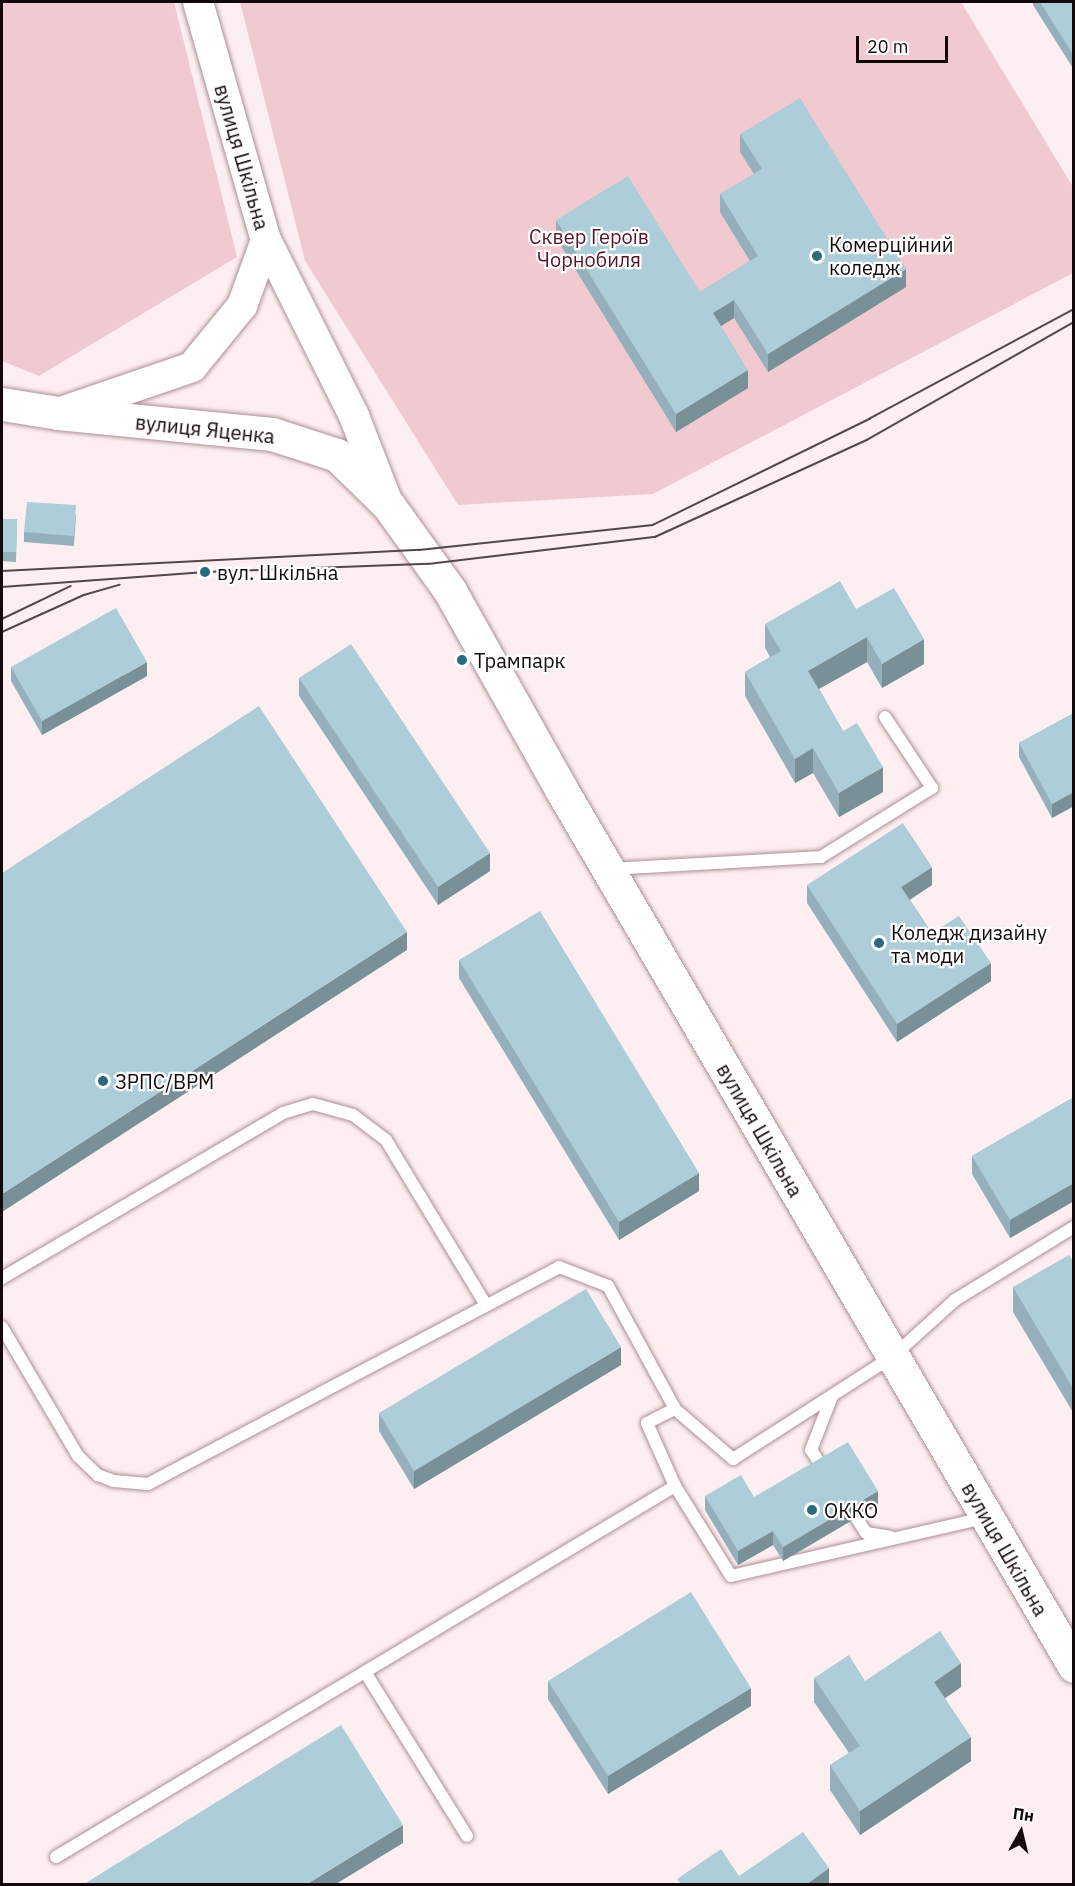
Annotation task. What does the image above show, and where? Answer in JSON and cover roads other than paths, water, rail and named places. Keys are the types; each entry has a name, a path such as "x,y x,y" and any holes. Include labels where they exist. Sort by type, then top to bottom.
{"main road":[{"name":"вулиця Яценка","path":"2,404 58,413 272,434 338,455 389,506 450,591"},
{"name":"вулиця Шкільна","path":"450,591 608,869 1074,1666"}],"street":[{"name":"вулиця Шкільна","path":"58,413 192,367 242,306 266,240 198,2"},
{"path":"266,240 354,416 389,506"}],"lane":[{"path":"608,869 821,857 932,788 885,717"},
{"path":"2,1278 283,1113 313,1104 353,1114 386,1140 486,1305"},
{"path":"2,1327 78,1456 98,1475 148,1485 559,1267 608,1286 675,1409 733,1459 892,1357 955,1300 1074,1227"},
{"path":"832,1396 811,1449 866,1533 896,1538"},
{"path":"675,1409 647,1423 675,1486 731,1576 986,1518"},
{"path":"57,1857 675,1486"},
{"path":"365,1672 467,1836"}],"tram line":[{"path":"2,571 419,550 653,525 869,419 1074,309"},
{"path":"2,587 205,572 428,564 655,537 867,440 1074,322"},
{"path":"2,632 84,595 120,585"},
{"path":"2,619 71,586"}],"place":[{"name":"Комерційний коледж","path":"817,256"},
{"name":"вул. Шкільна","path":"205,572"},
{"name":"Трампарк","path":"462,660"},
{"name":"Коледж дизайну та моди","path":"879,943"},
{"name":"ЗРПС/ВРМ","path":"103,1081"},
{"name":"ОККО","path":"812,1510"}],"park label":[{"name":"Сквер Героїв Чорнобиля","path":"589,248"}]}
